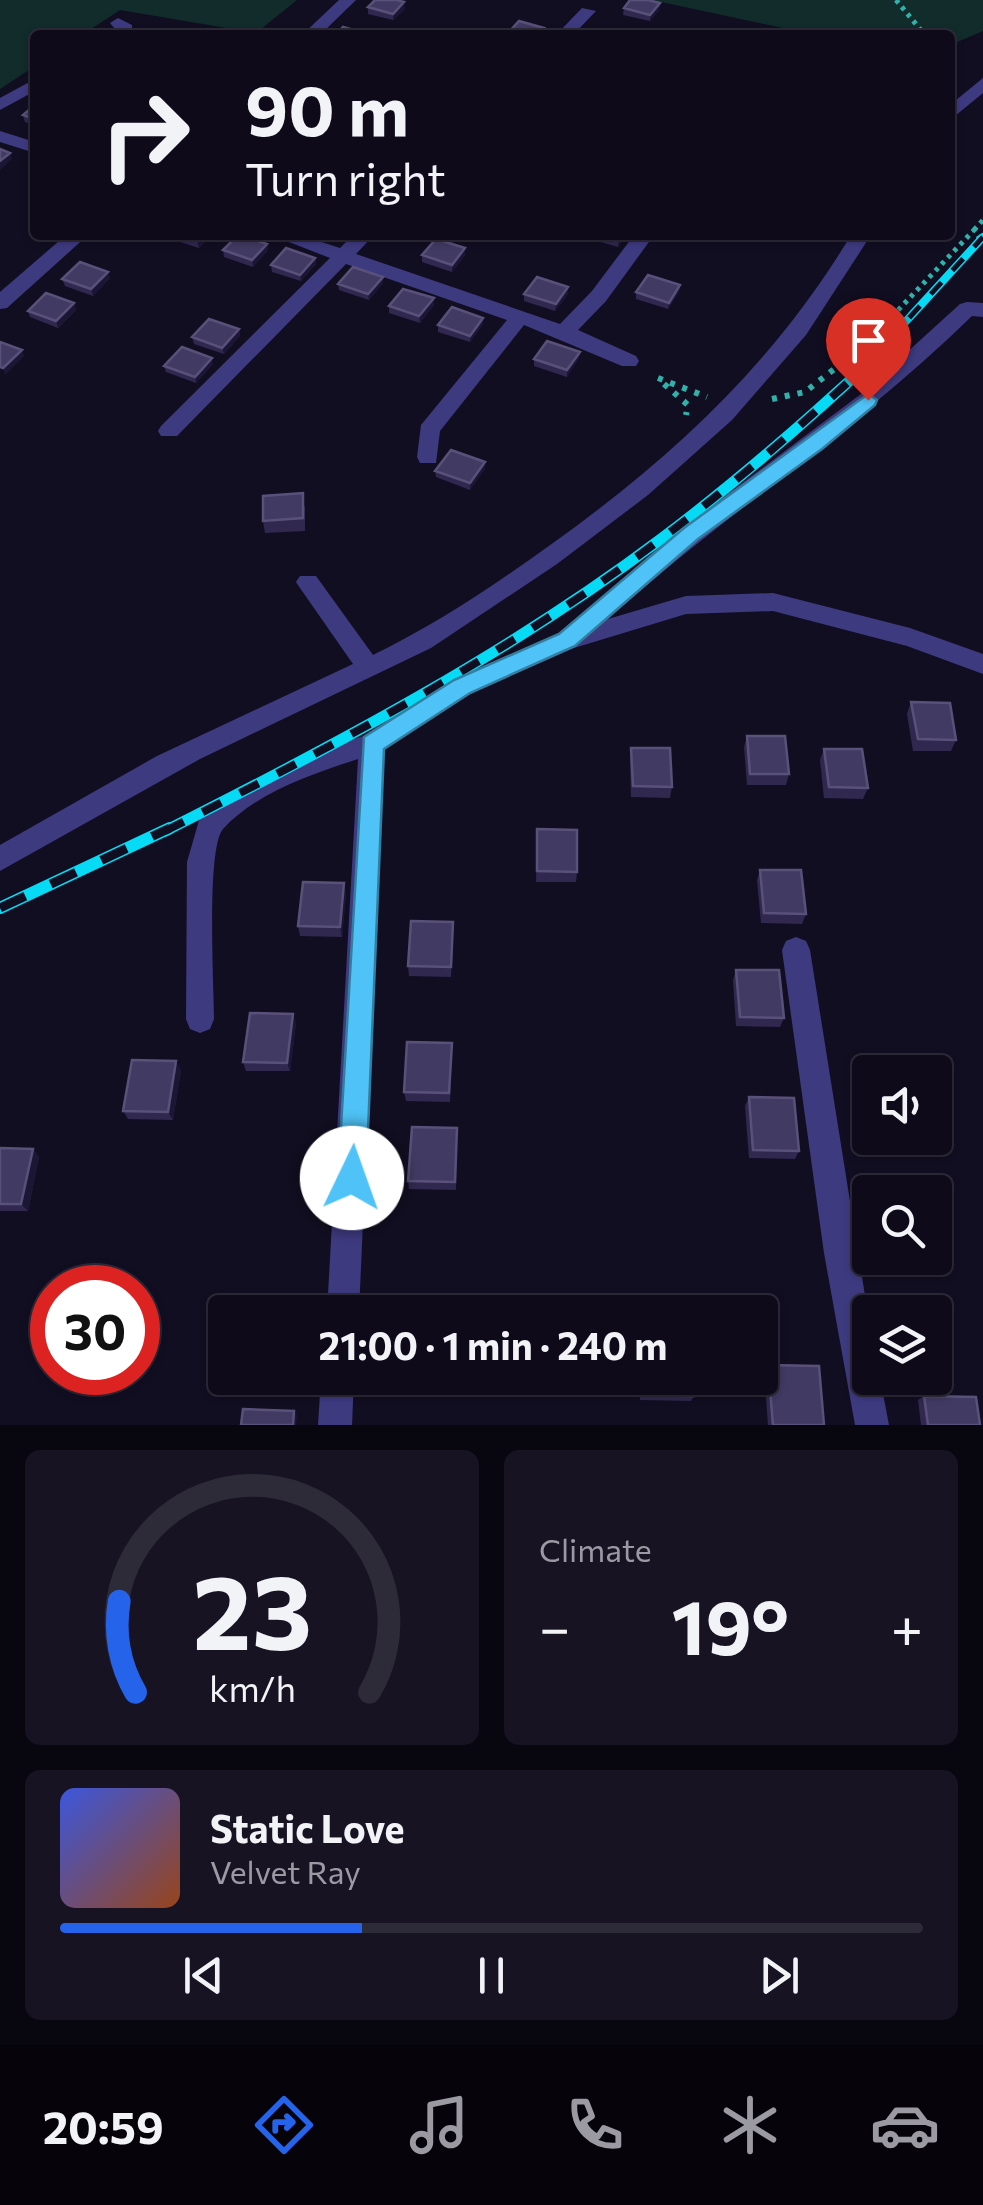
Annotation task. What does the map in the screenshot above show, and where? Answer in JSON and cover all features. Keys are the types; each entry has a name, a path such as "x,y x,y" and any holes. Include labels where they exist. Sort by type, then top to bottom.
{"street":[{"path":"315,30 348,0"},
{"path":"569,30 588,10"},
{"path":"955,110 983,83"},
{"path":"0,105 30,87"},
{"path":"0,136 30,146"},
{"path":"0,304 72,240"},
{"path":"295,240 564,332 630,361"},
{"path":"169,431 359,240"},
{"path":"564,332 599,296 640,240"},
{"path":"0,859 134,780 421,641 606,518 736,407 783,355 832,288 857,240"},
{"path":"567,640 691,534 815,444 920,356 967,310 983,310"},
{"path":"428,458 429,430 518,318"},
{"path":"308,582 368,667"},
{"path":"200,1019 200,862 210,825 264,787 315,762 372,744 462,686 567,640 686,605 773,602 910,637 983,664"},
{"path":"344,1295 372,744"},
{"path":"796,950 840,1254 872,1425"},
{"path":"335,1425 337,1395"}],"path":[{"path":"896,0 920,30"},
{"path":"658,378 736,407 805,392 866,344 983,220"},
{"path":"974,230 983,243"}],"green space":[{"path":"0,0 297,0 260,30 238,30 120,10 90,30 30,30 30,69 0,89"},
{"path":"652,0 983,0 983,31 955,43 955,30 793,30"}],"building":[{"path":"375,0 404,2 393,14 368,7"},
{"path":"630,0 660,3 650,15 624,8"},
{"path":"519,21 544,28 542,30 511,30"},
{"path":"233,240 267,244 252,260 223,250"},
{"path":"435,240 465,248 452,265 422,255"},
{"path":"286,248 315,258 300,275 271,265"},
{"path":"80,262 108,272 91,289 62,279"},
{"path":"353,267 383,277 368,294 338,284"},
{"path":"648,275 680,285 669,303 636,292"},
{"path":"537,277 568,287 556,304 524,294"},
{"path":"403,289 434,298 419,316 389,306"},
{"path":"46,293 74,303 56,321 28,311"},
{"path":"452,307 483,318 470,336 438,325"},
{"path":"209,319 239,329 222,348 192,337"},
{"path":"547,341 580,352 567,370 534,359"},
{"path":"0,342 22,350 3,368 0,367"},
{"path":"182,347 212,358 195,377 164,366"},
{"path":"451,450 485,462 470,483 435,471"},
{"path":"303,493 303,518 263,521 263,496"},
{"path":"911,702 950,703 956,740 918,739"},
{"path":"747,736 785,736 789,774 750,774"},
{"path":"631,748 670,748 672,787 633,786"},
{"path":"824,749 862,749 868,788 829,787"},
{"path":"537,829 577,830 577,872 537,871"},
{"path":"760,870 801,870 806,914 764,913"},
{"path":"303,882 344,883 340,927 298,926"},
{"path":"411,921 453,922 451,967 408,966"},
{"path":"736,970 779,970 784,1018 740,1017"},
{"path":"250,1013 293,1014 287,1063 243,1062"},
{"path":"407,1042 452,1043 449,1093 404,1092"},
{"path":"132,1060 176,1061 168,1112 123,1111"},
{"path":"749,1097 794,1098 799,1151 753,1150"},
{"path":"412,1127 457,1128 455,1182 408,1181"},
{"path":"0,1148 33,1149 21,1204 0,1204"},
{"path":"778,1365 819,1366 824,1425 773,1425 770,1395 778,1395"},
{"path":"924,1396 976,1397 980,1425 928,1425"},
{"path":"243,1409 294,1411 293,1425 241,1425"}],"railway":[{"path":"866,365 983,237"},
{"path":"165,831 357,731 543,621 688,518 869,363"},
{"path":"0,908 170,828"}],"route":[{"path":"352,1178 372,744 462,686 567,640 691,534 815,444 868,400"}]}
